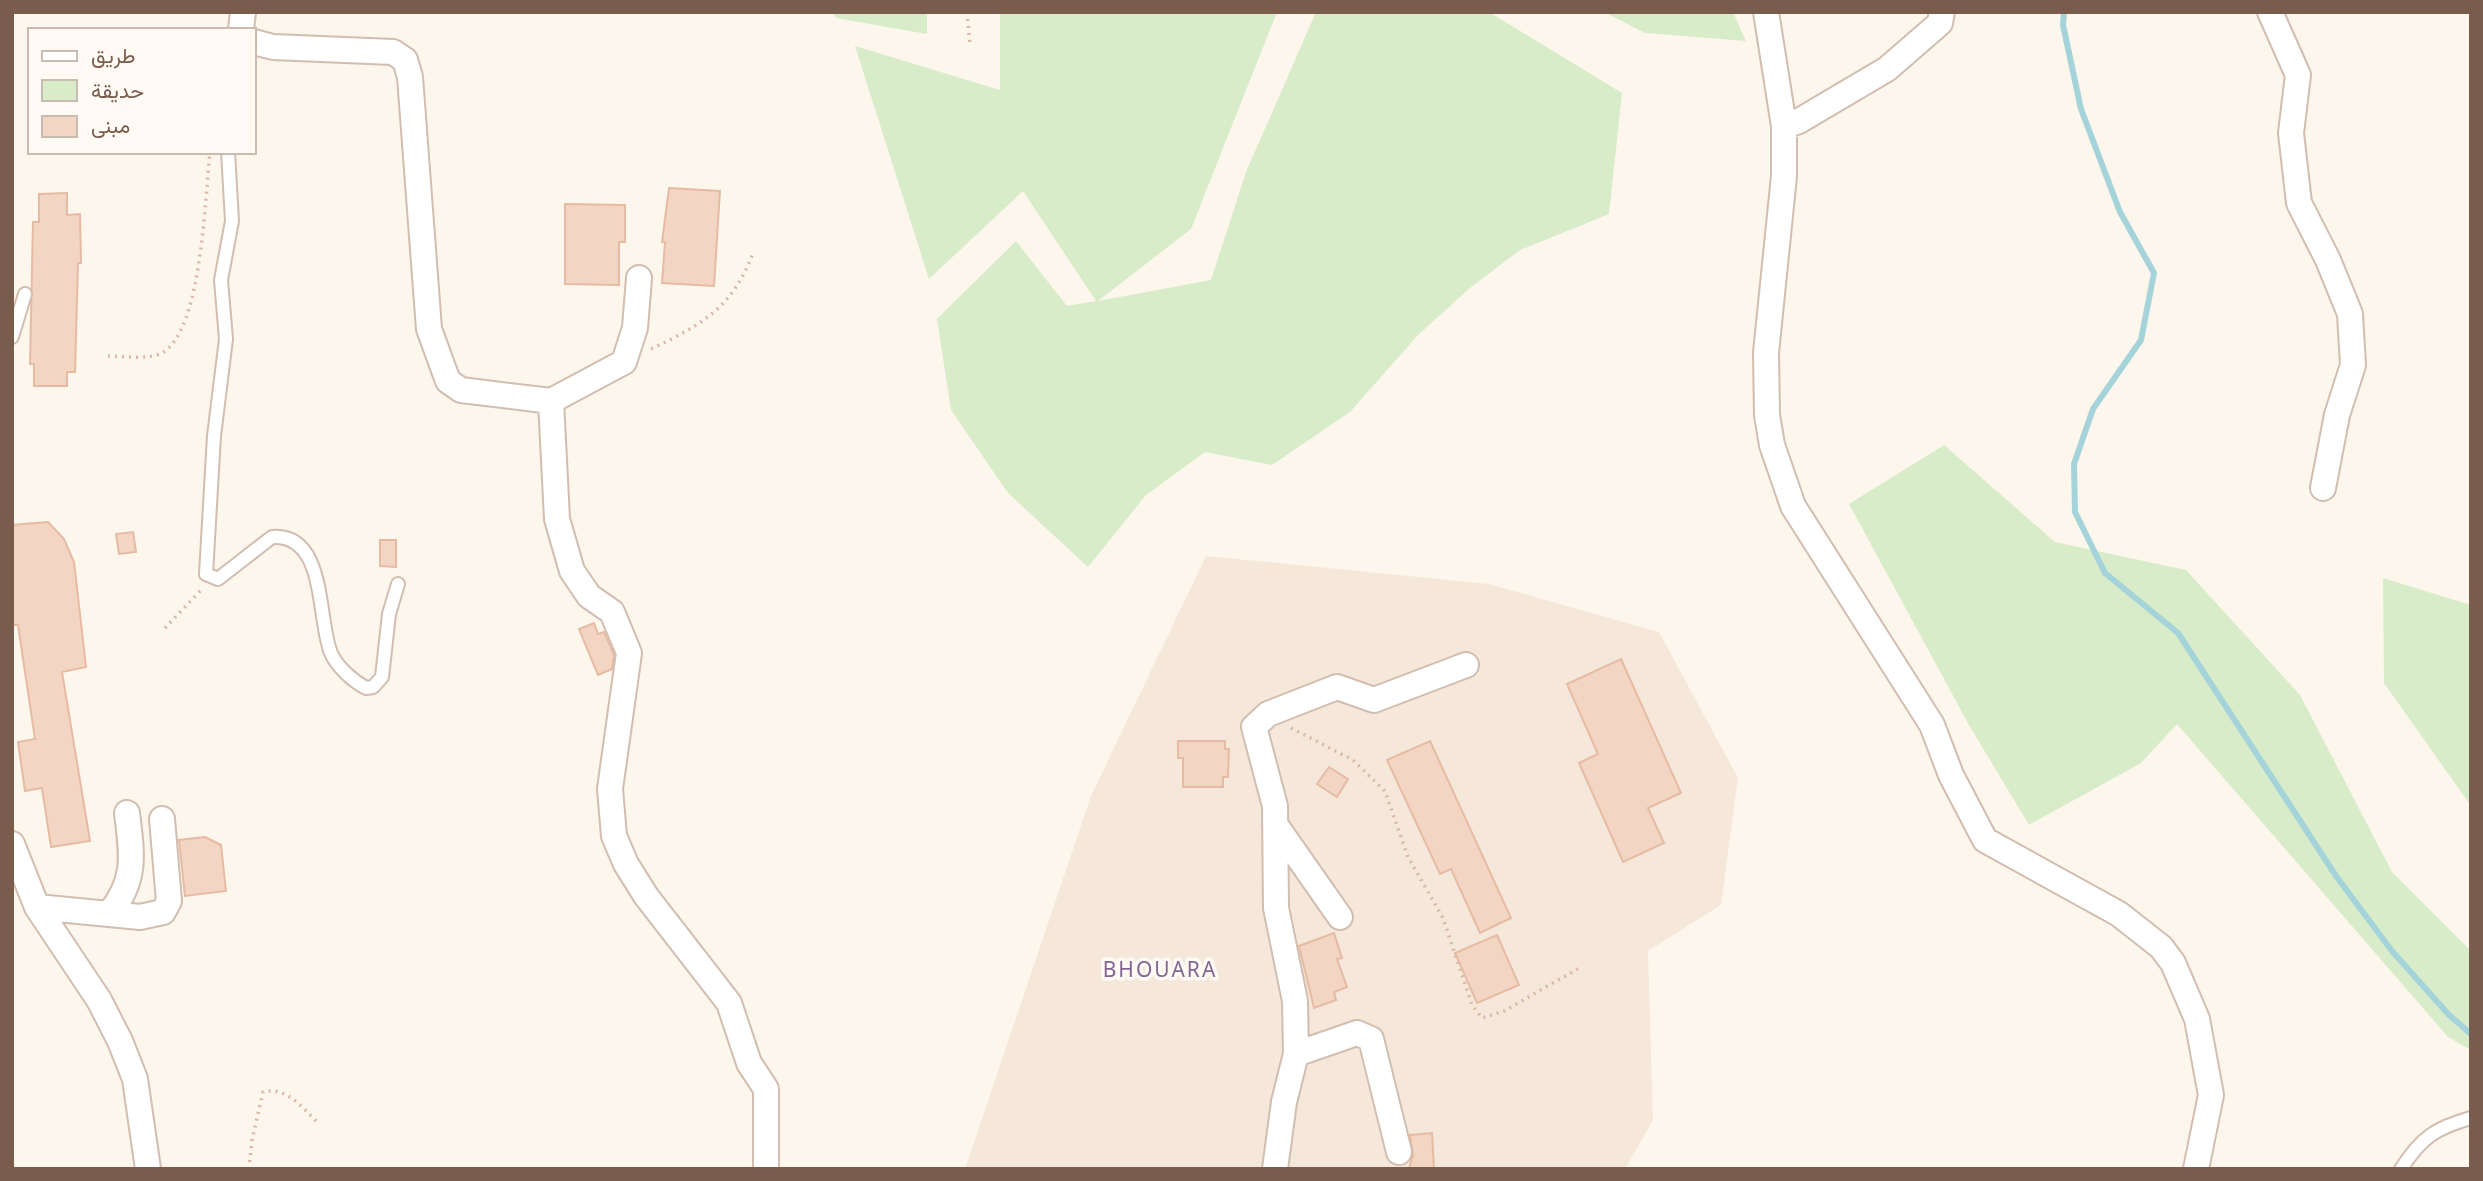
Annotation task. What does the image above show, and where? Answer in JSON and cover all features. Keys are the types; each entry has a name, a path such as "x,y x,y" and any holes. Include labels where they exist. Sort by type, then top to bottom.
{"street":[{"path":"1766,12 1784,126 1784,176 1772,277 1766,386 1772,445 1793,506 1932,725 1951,775 1985,840 2119,914 2161,947 2173,963 2197,1019 2211,1095 2196,1169"},
{"path":"1784,126 1799,121 1887,69 1940,23 1942,12"},
{"path":"2270,12 2298,75 2291,132 2299,203 2328,260 2350,314 2353,365 2337,415 2323,488"},
{"path":"256,43 273,47 393,52 405,60 410,77 422,199 429,329 447,381 461,390 551,401 624,362 635,328 639,278"},
{"path":"551,401 557,519 572,571 589,596 612,612 629,653 610,789 614,835 626,864 646,896 729,1003 750,1063 766,1088 766,1169"},
{"path":"1275,1169 1284,1102 1296,1054 1295,1001 1276,908 1275,806 1254,727 1268,714 1337,687 1374,700 1466,665"},
{"path":"109,914 128,886 132,860 127,813"},
{"path":"37,907 140,917 163,912 169,901 169,891 162,820"},
{"path":"1275,824 1340,917"},
{"path":"12,844 37,907 99,1000 120,1041 135,1079 148,1169"},
{"path":"1296,1054 1357,1033 1371,1039 1399,1152"}],"lane":[{"path":"228,154 232,221 221,280 226,339 214,436 205,568 211,579 218,579 272,537 283,536 294,540 312,564 318,581 330,651 340,667 366,688 373,687 382,677 389,614 398,584"},
{"path":"12,337 26,294"},
{"path":"2401,1169 2419,1142 2454,1122 2471,1118"}],"path":[{"path":"967,12 970,45"},
{"path":"108,356 160,354 179,338 195,287 210,154"},
{"path":"624,362 715,313 742,283 753,253"},
{"path":"165,628 211,579"},
{"path":"1268,714 1353,760 1385,791 1408,857 1443,918 1472,1005 1482,1018 1504,1011 1581,967"},
{"path":"249,1169 252,1140 263,1092 273,1089 295,1099 317,1122"}],"shaded area":[{"path":"1206,556 1489,584 1659,632 1738,778 1721,905 1648,951 1653,1120 1625,1169 965,1169 1091,796"}],"green space":[{"path":"832,12 927,12 927,34 836,18"},
{"path":"1000,12 1277,12 1191,229 1098,301 1211,280 1246,172 1316,12 1489,12 1622,93 1609,214 1520,250 1470,288 1417,336 1350,412 1272,465 1205,452 1146,495 1088,567 1008,493 951,410 937,319 1016,241 1067,306 1096,301 1023,191 929,279 855,46 1000,90"},
{"path":"1604,12 1733,12 1746,41 1645,33"},
{"path":"1944,445 2055,542 2186,570 2300,695 2392,872 2471,951 2471,1050 2448,1037 2177,724 2141,763 2029,825 1969,725 1849,504"},
{"path":"2383,578 2471,605 2471,806 2384,683"}],"building":[{"path":"669,188 720,191 714,286 662,283 665,242 662,242"},
{"path":"67,193 67,215 80,214 81,263 78,263 75,372 67,372 67,386 34,386 34,364 30,364 33,222 39,222 39,194"},
{"path":"565,204 625,205 625,242 619,242 619,285 565,284"},
{"path":"48,522 64,539 74,562 86,667 62,672 90,841 51,847 42,788 25,791 18,742 35,739 18,625 12,625 12,525"},
{"path":"133,532 136,552 119,554 116,534"},
{"path":"380,540 396,540 396,567 380,566"},
{"path":"594,623 598,634 604,632 614,655 612,669 598,675 579,629"},
{"path":"1621,659 1681,793 1648,808 1664,843 1623,862 1579,763 1598,754 1567,684"},
{"path":"1178,741 1225,741 1225,749 1229,749 1228,777 1223,777 1223,787 1183,787 1183,758 1178,758"},
{"path":"1430,741 1511,918 1480,933 1451,869 1440,874 1387,760"},
{"path":"1329,767 1348,779 1337,797 1317,784"},
{"path":"205,837 221,845 226,891 185,896 179,840"},
{"path":"1334,933 1342,958 1337,959 1347,987 1334,992 1336,1000 1314,1008 1299,946"},
{"path":"1497,935 1519,985 1477,1003 1455,953"},
{"path":"1432,1133 1434,1169 1409,1169 1413,1155 1410,1135"}],"waterway":[{"path":"2064,12 2063,25 2081,109 2120,212 2154,273 2141,340 2093,409 2074,464 2075,512 2105,573 2178,633 2336,876 2392,951 2449,1015 2471,1034"}],"district":[{"name":"BHOUARA","path":"1160,970"}]}
